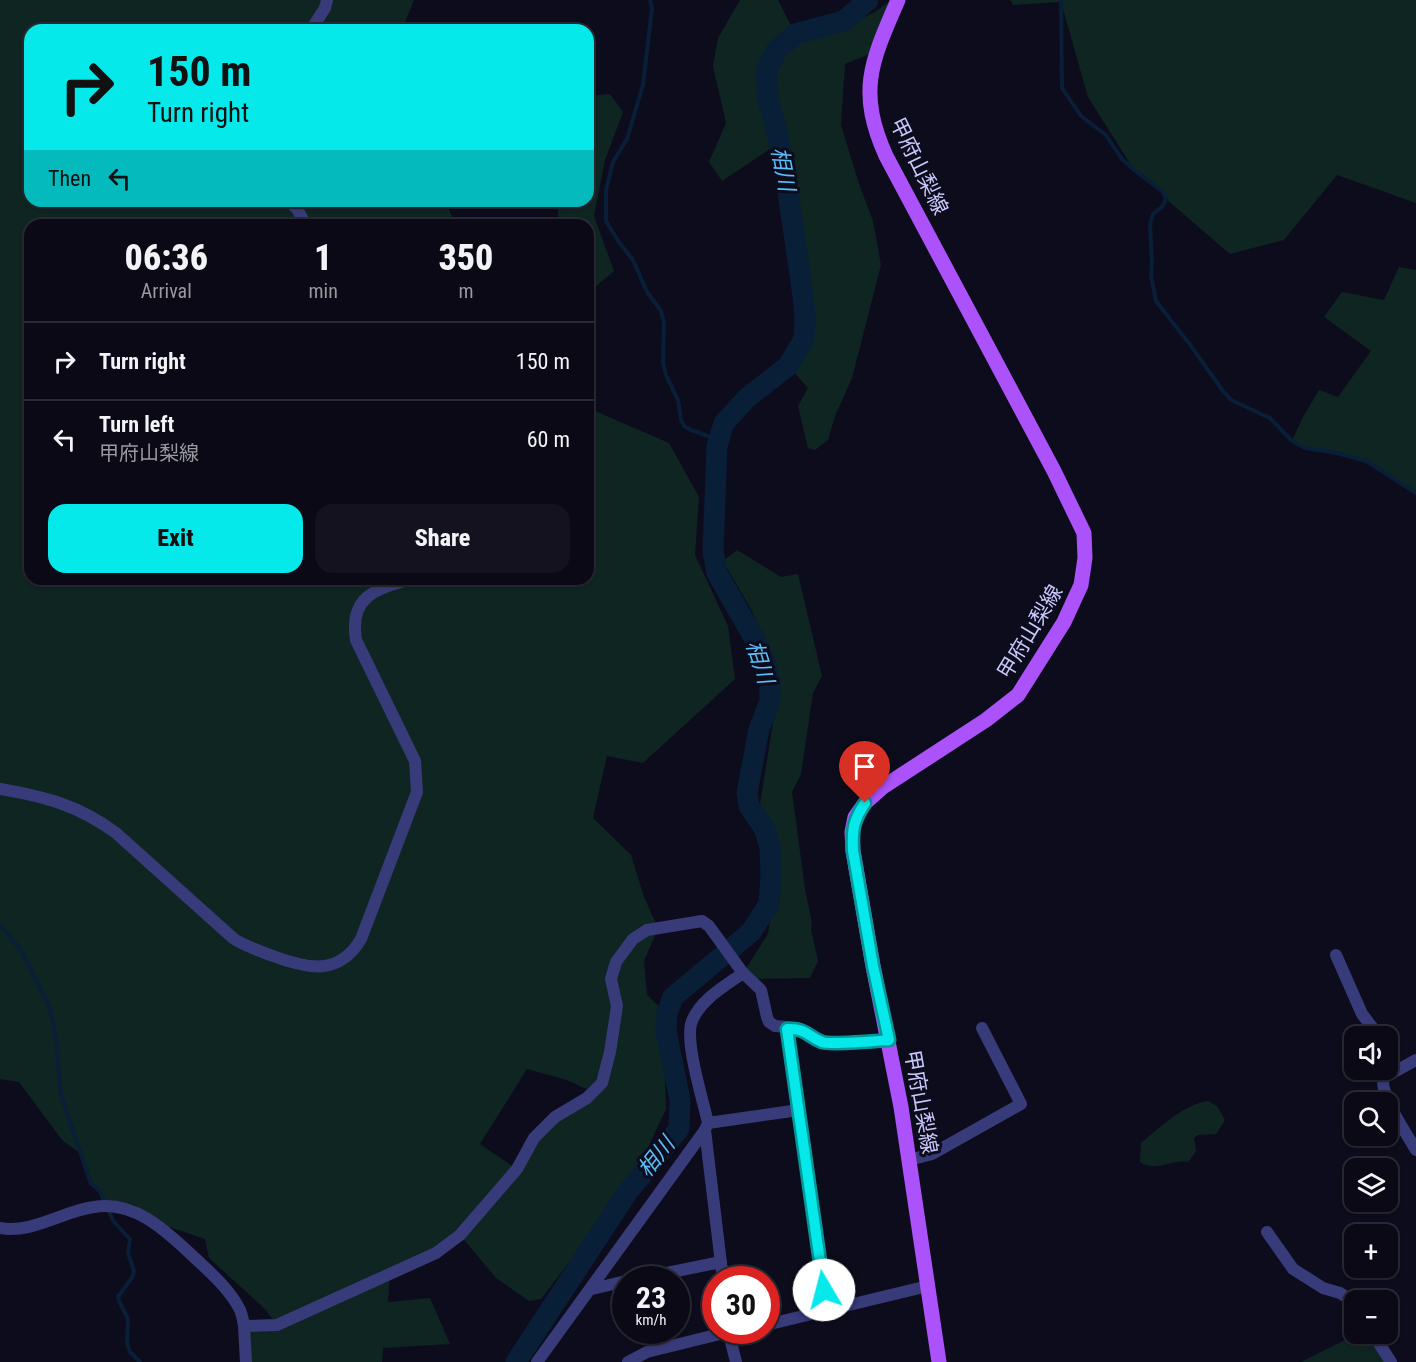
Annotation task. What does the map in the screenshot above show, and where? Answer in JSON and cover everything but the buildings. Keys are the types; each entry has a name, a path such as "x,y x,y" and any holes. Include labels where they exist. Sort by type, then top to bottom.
{"main road":[{"name":"甲府山梨線","path":"898,0 875,52 870,79 870,106 875,132 1054,471 1084,534 1085,558 1082,585 1064,622 1018,695 986,720 883,788 865,803 855,818 852,832 853,851 909,1160 939,1362"}],"street":[{"path":"315,24 325,8 327,0"},
{"path":"0,789 52,799 97,819 116,833 234,939 247,947 302,966 319,967 343,959 356,948 361,939 417,792 415,761 356,640 355,618 361,605 375,590 391,585"},
{"path":"244,1326 277,1325 436,1253 460,1235 517,1169 534,1138 555,1117 587,1098 602,1083 610,1052 617,1006 611,979 616,962 633,939 647,930 702,921 709,926 744,973 761,990 770,1022 776,1026 804,1030 823,1042 889,1040"},
{"path":"1336,955 1362,1014 1371,1026"},
{"path":"721,1266 706,1126 690,1029 699,1009 714,993 744,973"},
{"path":"909,1160 932,1154 1021,1104 982,1028"},
{"path":"787,1029 826,1311"},
{"path":"1398,1067 1416,1060"},
{"path":"1383,1080 1390,1106 1416,1150"},
{"path":"537,1362 592,1289 706,1126 799,1110"},
{"path":"0,1228 32,1225 92,1207 107,1206 145,1217 164,1229 228,1291 240,1309 244,1326 246,1362"},
{"path":"1267,1232 1293,1269 1323,1288 1344,1296"},
{"path":"690,1268 721,1262"},
{"path":"592,1289 612,1284"},
{"path":"780,1321 928,1286"},
{"path":"628,1362 647,1352 702,1338"},
{"path":"733,1344 736,1362"},
{"path":"1379,1344 1391,1362"}],"green space":[{"path":"0,0 414,0 404,24 24,24 24,207 448,207 453,219 24,219 24,585 594,585 594,411 669,443 699,497 695,555 728,626 735,679 643,763 607,756 593,818 631,855 644,897 658,928 644,961 647,995 663,1010 666,1109 634,1177 541,1299 529,1301 496,1278 460,1235 390,1274 388,1302 430,1298 450,1344 383,1348 382,1362 246,1362 244,1326 277,1325 265,1309 209,1258 205,1239 107,1206 99,1190 91,1184 80,1153 62,1140 19,1082 0,1079","holes":["527,1069 567,1080 593,1092 534,1138 517,1169 480,1144"]},
{"path":"740,0 778,0 795,34 832,33 875,12 891,0 875,52 845,64 841,125 873,221 881,265 852,378 835,416 828,440 815,450 808,448 798,406 808,388 788,366 804,339 805,319 779,143 722,181 709,162 726,123 713,66 718,38"},
{"path":"1010,0 1416,0 1416,203 1337,175 1284,240 1230,254 1166,199 1163,192 1134,170 1088,97 1061,2 1013,5"},
{"path":"610,94 623,112 605,160 594,216 614,271 594,288 594,219 558,219 558,207 594,207 594,95"},
{"path":"1399,267 1416,270 1416,493 1369,464 1292,441 1319,390 1338,397 1371,351 1324,317 1342,292 1384,300"},
{"path":"737,550 781,577 798,574 822,676 813,693 801,774 792,792 812,923 811,929 818,961 810,978 750,979 743,973 768,934 776,878 771,836 762,819 760,804 780,679 752,611 723,561"},
{"path":"1208,1101 1217,1106 1225,1120 1216,1134 1198,1135 1194,1138 1196,1151 1188,1162 1152,1166 1140,1162 1141,1143 1181,1112 1198,1103"},
{"path":"1344,1340 1344,1344 1379,1344 1391,1362 1301,1362"}],"waterway":[{"path":"650,0 652,8 643,85 627,139 613,162 606,190 606,221 633,260 647,292 661,311 664,323 663,362 666,375 678,400 684,426 719,440"},
{"name":"相川","path":"516,1362 627,1193 679,1129 680,1100 666,1031 667,1013 673,997 751,932 769,904 770,847 764,828 749,806 747,793 759,729 770,701 770,680 764,659 754,638 717,573 713,551 717,446 724,423 747,398 788,366 804,339 803,296 784,164 768,100 766,72 776,51 795,34 844,21 868,0"},
{"path":"1061,0 1062,88 1081,116 1106,135 1122,159 1163,192 1166,199 1162,207 1153,214 1150,224 1151,276 1156,301 1231,400 1270,418 1292,441 1305,448 1366,461 1416,493"},
{"path":"0,925 21,950 50,1008 56,1038 61,1095 91,1184 99,1190 114,1222 130,1239 128,1253 134,1271 133,1276 118,1297 128,1319 127,1343 130,1352 140,1362"}],"route":[{"path":"824,1290 787,1029 804,1030 823,1042 889,1040 873,966 853,851 852,832 855,818 865,803"}]}
